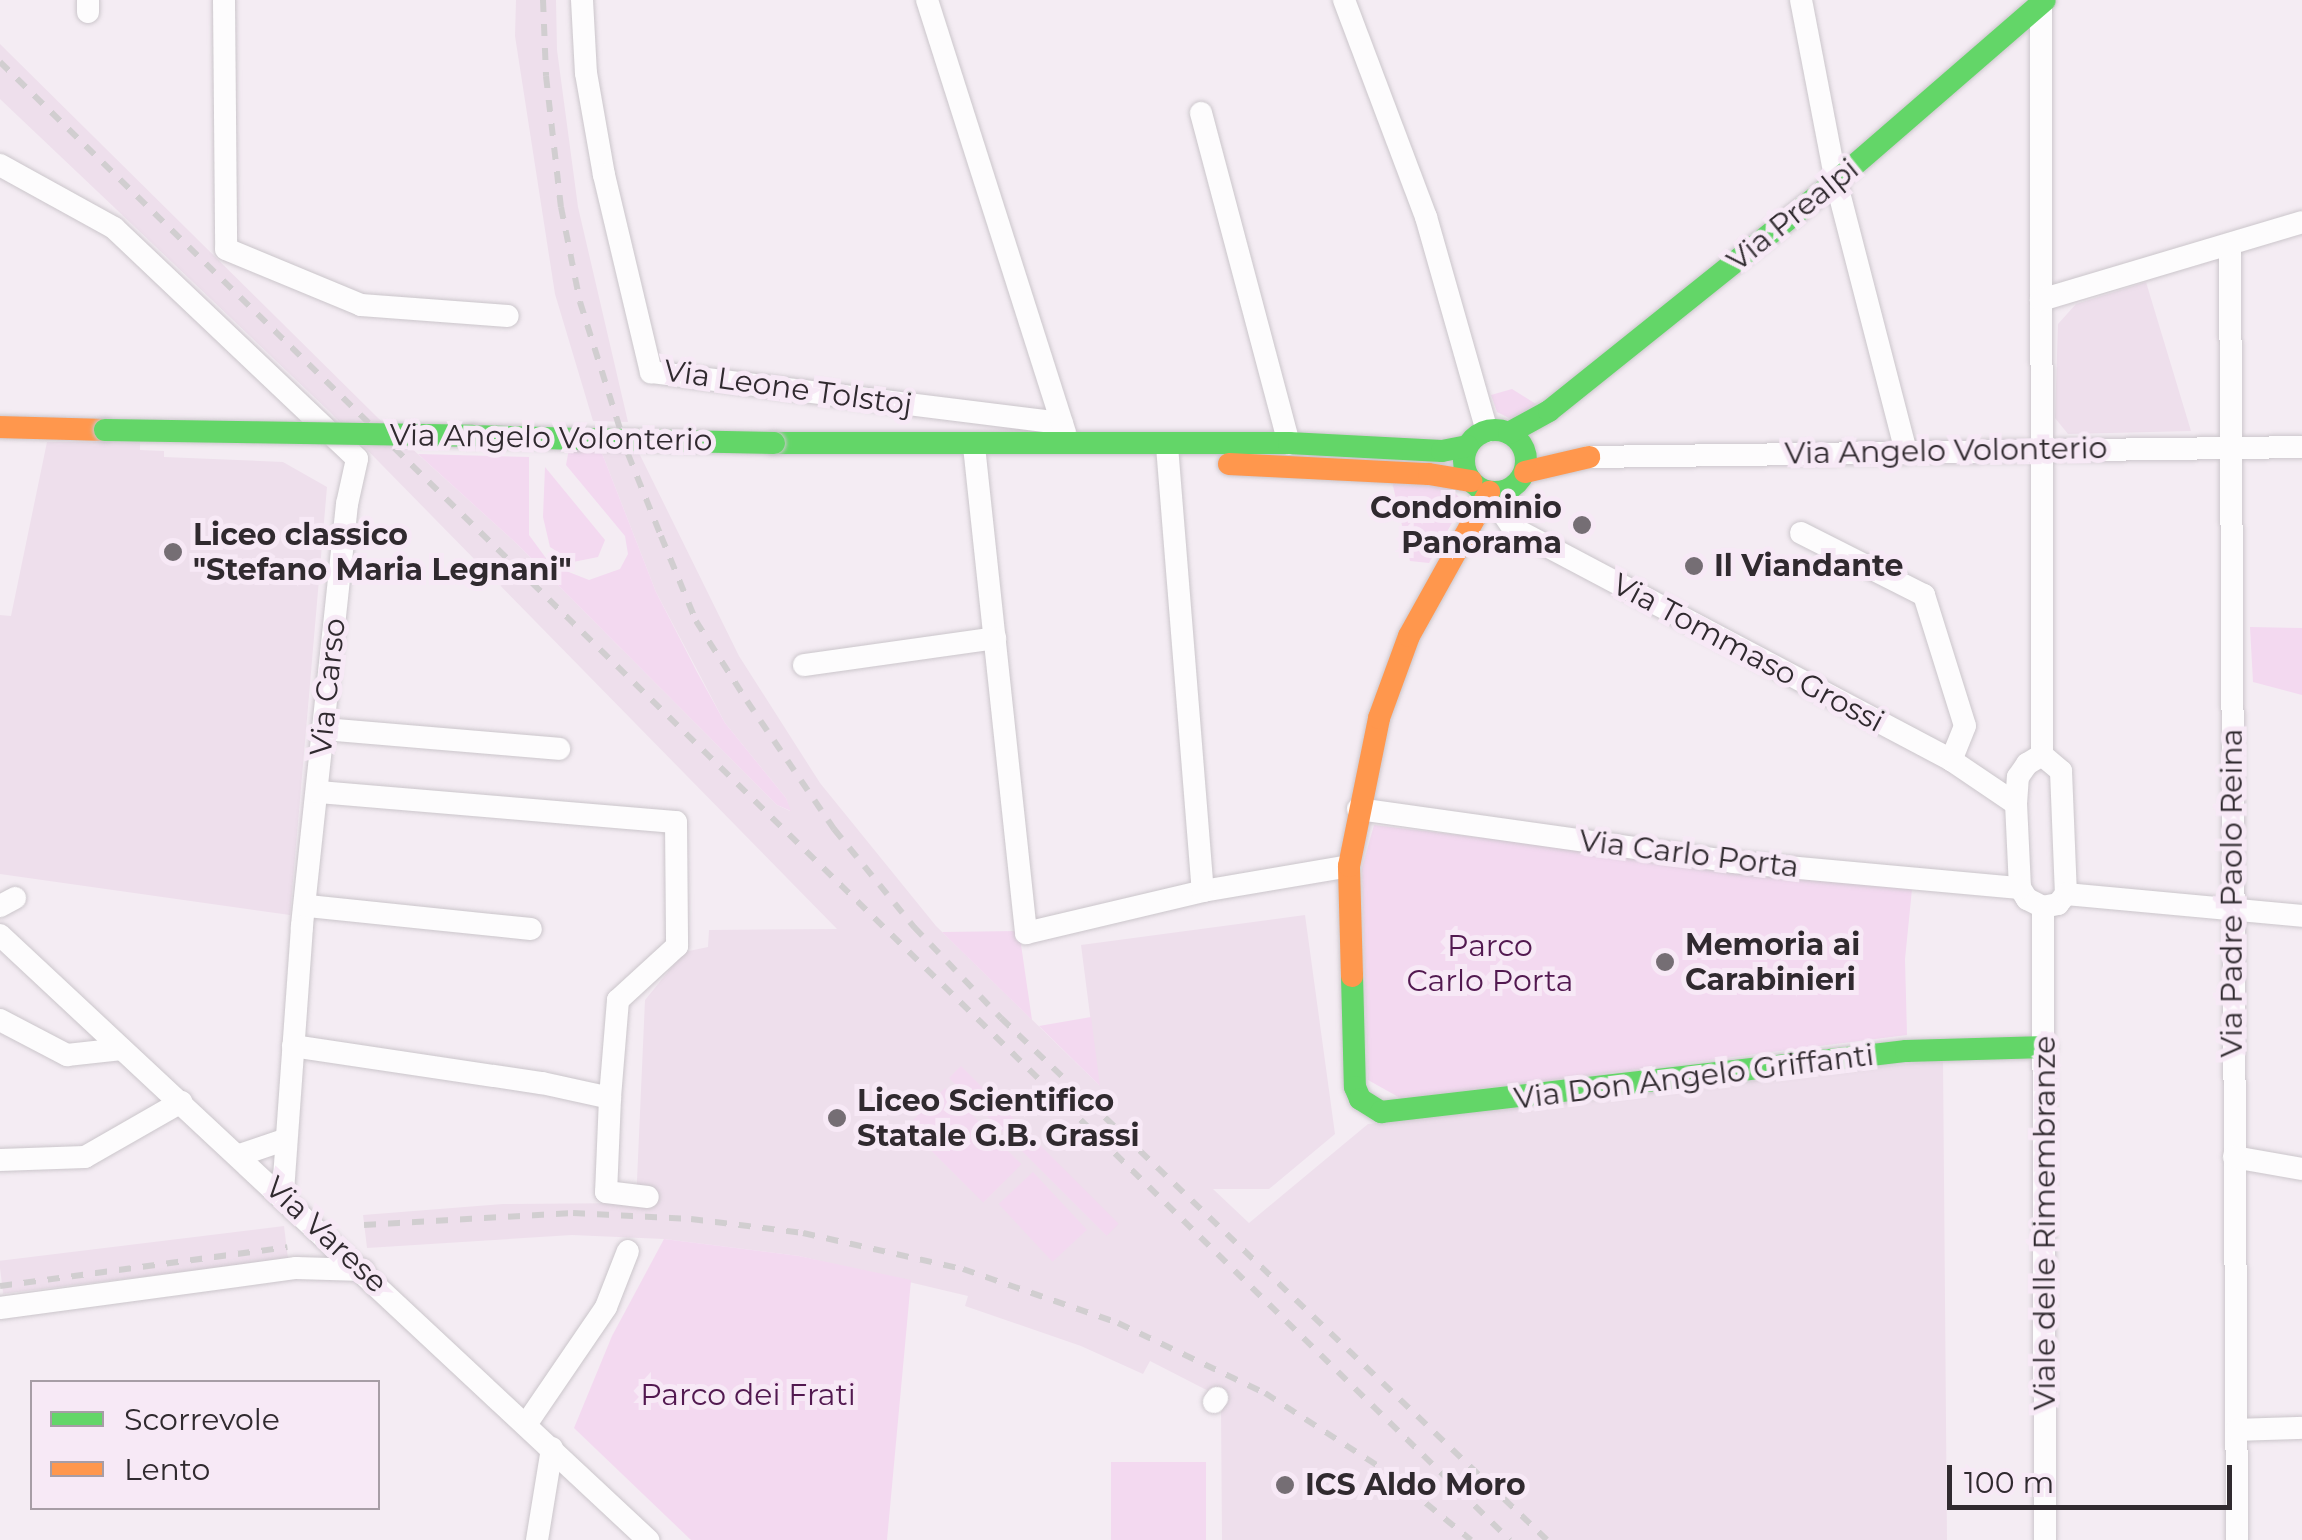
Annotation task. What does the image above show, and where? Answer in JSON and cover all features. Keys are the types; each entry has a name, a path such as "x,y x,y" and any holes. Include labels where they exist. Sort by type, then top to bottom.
{"street":[{"path":"224,0 226,249 361,305 508,316"},
{"name":"Via Leone Tolstoj","path":"582,0 586,73 604,175 650,372 1066,434"},
{"path":"927,0 1066,434"},
{"path":"1344,0 1514,447 1516,485 1487,488"},
{"path":"1801,0 1836,181 1906,452"},
{"path":"2042,1 2042,755 2061,771 2066,894 2058,904 2043,906 2028,899 2020,888 2016,804 2018,777 2027,764 2042,755"},
{"name":"Via Prealpi","path":"1514,447 1534,422 1836,181 2042,1"},
{"path":"1201,113 1290,443"},
{"name":"Via Carso","path":"0,166 114,228 357,460 347,504 324,729 282,1195"},
{"path":"2041,300 2302,222"},
{"name":"Via Padre Paolo Reina","path":"2230,246 2237,1540"},
{"name":"Via Angelo Volonterio","path":"0,427 974,446 1066,434 1102,446 1428,474 1487,488"},
{"name":"Via Angelo Volonterio","path":"1168,453 1290,443 1442,451 1468,446"},
{"path":"974,446 1026,933 1203,891 1349,866 1379,718 1409,636 1487,488"},
{"path":"1487,488 1464,464 1468,446 1514,447"},
{"name":"Via Angelo Volonterio","path":"1514,447 1589,456 2302,447"},
{"path":"1168,453 1203,891"},
{"name":"Via Tommaso Grossi","path":"1487,488 1513,528 1951,760 2016,804"},
{"path":"1801,533 1924,595 1965,726 1951,760"},
{"path":"804,665 995,638"},
{"path":"324,729 559,749"},
{"path":"318,792 676,822 677,946 618,1000 610,1098 606,1192 648,1197"},
{"name":"Via Carlo Porta","path":"1358,809 1733,862 2020,888"},
{"name":"Via Don Angelo Griffanti","path":"1349,866 1355,1087 1369,1107 1399,1113 1906,1051 2046,1047"},
{"path":"2066,894 2302,916"},
{"path":"308,906 531,929"},
{"name":"Viale delle Rimembranze","path":"2043,906 2045,1540"},
{"name":"Via Varese","path":"0,935 648,1540"},
{"path":"0,1020 67,1056 122,1049"},
{"path":"293,1046 542,1083 610,1098"},
{"path":"0,1160 84,1157 181,1102"},
{"path":"240,1155 284,1140"},
{"path":"2234,1156 2302,1169"},
{"path":"527,1423 606,1307 628,1252"},
{"path":"0,1308 296,1268 363,1270"},
{"path":"2237,1430 2302,1428"},
{"path":"537,1540 552,1448"}],"shaded area":[{"path":"516,0 556,0 557,50 578,207 628,422 593,421 555,294 515,36"},
{"path":"0,44 377,417 516,543 777,805 790,811 786,798 725,723 656,592 600,448 638,451 739,656 820,783 936,926 1099,1085 1081,945 1305,915 1335,1134 1269,1189 1213,1189 1249,1223 1368,1124 1943,1060 1947,1540 1222,1540 1221,1409 1226,1400 1150,1361 1143,1374 1081,1346 965,1306 968,1296 799,1256 664,1239 572,1235 367,1248 363,1215 503,1204 636,1203 645,1000 684,952 708,947 709,930 837,929 330,412 0,99"},
{"path":"2146,282 2191,431 2068,434 2055,418 2058,324 2076,304"},
{"path":"47,442 140,442 140,450 164,451 164,457 283,462 327,487 290,915 0,874 0,615 11,616"},
{"path":"284,1226 288,1259 3,1294 0,1261"}],"green space":[{"path":"1512,389 1536,404 1513,420 1497,412 1491,395"},
{"path":"600,448 656,592 697,672 725,723 786,798 791,811 777,805 516,543 418,454 529,457 529,535 551,565 589,580 620,569 628,554 625,536 566,465 569,449"},
{"path":"545,467 605,540 598,557 573,562 550,547 543,517"},
{"path":"1391,477 1445,483 1464,502 1429,563 1410,561"},
{"path":"2250,627 2302,628 2302,695 2253,682"},
{"name":"Parco Carlo Porta","path":"1374,825 1912,889 1905,959 1907,1035 1402,1099 1368,1080 1362,868"},
{"path":"1019,931 1032,1020 942,932"},
{"path":"1091,1017 1100,1086 1039,1026"},
{"path":"961,1066 1119,1224 1107,1236 949,1078"},
{"path":"945,1088 1021,1164 983,1203 907,1126"},
{"path":"1033,1172 1087,1230 1053,1262 999,1204"},
{"name":"Parco dei Frati","path":"664,1239 799,1256 911,1280 887,1540 691,1540 574,1428 612,1336"},
{"path":"1111,1462 1206,1462 1206,1540 1111,1540"}],"railway":[{"path":"543,0 546,76 561,207 580,302 628,454 696,621 747,701 834,829 914,927 1001,1018 1547,1540"},
{"path":"0,62 1510,1540"},
{"path":"364,1225 573,1213 691,1219 803,1233 963,1269 1118,1323 1265,1393 1389,1473 1471,1540"},
{"path":"0,1286 287,1247"}],"traffic: fast":[{"path":"1509,433 1549,411 1836,181 2045,0"},
{"path":"105,430 472,436"},
{"path":"1495,430 1517,439 1526,461 1517,483 1495,492 1473,483 1464,461 1473,439 1495,430"},
{"path":"472,436 579,439"},
{"path":"579,439 774,443"},
{"path":"774,443 1289,443 1442,451 1468,446"},
{"path":"1352,976 1355,1087 1360,1099 1381,1112 1906,1051 2046,1047"}],"traffic: slow":[{"path":"0,427 105,430"},
{"path":"1525,472 1589,457"},
{"path":"1229,464 1429,474 1471,481"},
{"path":"1352,976 1349,866 1379,718 1409,636 1489,492"}],"place":[{"name":"Condominio Panorama","path":"1582,525"},
{"name":"Liceo classico \"Stefano Maria Legnani\"","path":"173,552"},
{"name":"Il Viandante","path":"1694,566"},
{"name":"Memoria ai Carabinieri","path":"1665,962"},
{"name":"Liceo Scientifico Statale G.B. Grassi","path":"837,1118"},
{"name":"ICS Aldo Moro","path":"1285,1485"}]}
